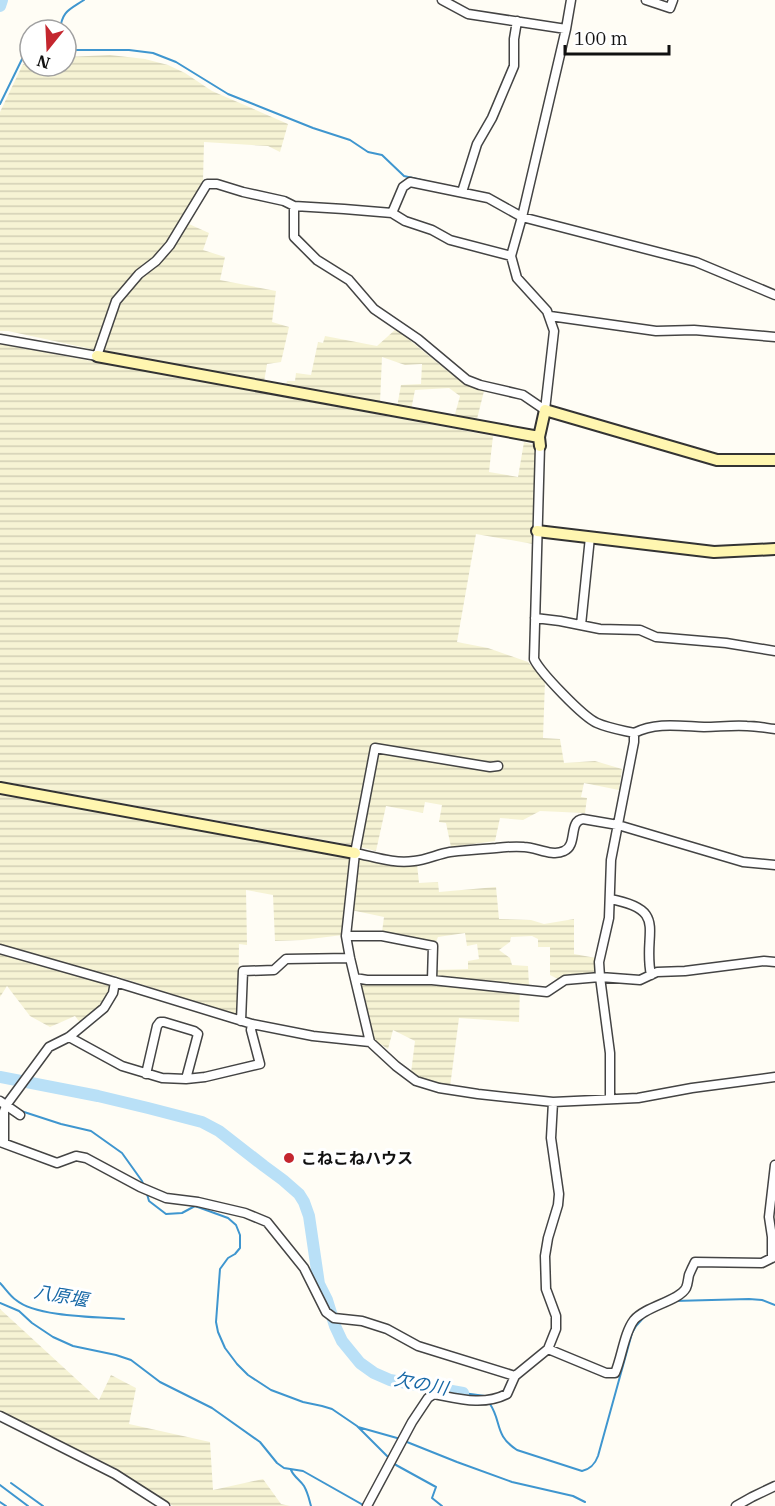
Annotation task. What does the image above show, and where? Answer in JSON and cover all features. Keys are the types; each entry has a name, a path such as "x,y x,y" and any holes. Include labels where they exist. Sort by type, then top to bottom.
{"street":[{"path":"442,0 468,14 566,29"},
{"path":"571,0 522,217 511,256 517,278 542,304 550,316 554,331 540,441 534,658 541,670 585,716 596,723 634,734 643,729 666,725 747,726 775,729"},
{"path":"646,0 670,8 673,0"},
{"path":"462,192 477,144 492,118 514,66 517,21"},
{"path":"392,213 404,187 410,182 462,192 488,198 522,217 696,262 775,295"},
{"path":"97,356 116,301 139,274 156,261 170,245 207,184 217,184 284,201 294,206 392,213 450,240 511,256"},
{"path":"294,206 294,237 317,260 349,280 374,309 418,339 467,380 523,395 545,410 717,460 775,460"},
{"path":"550,316 656,331 694,330 775,338"},
{"path":"0,339 540,441"},
{"path":"537,531 714,552 775,549"},
{"path":"581,625 590,537"},
{"path":"535,618 600,628 640,630 656,637 726,643 775,651"},
{"path":"610,1099 610,1053 599,962 609,918 611,860 634,734"},
{"path":"498,766 490,767 375,748 356,853 346,936 370,1042 416,1081 439,1088 478,1094 553,1101 638,1098 775,1077"},
{"path":"0,788 395,862 415,861 448,852 501,848 524,847 561,853 571,846 576,823 579,819 584,819 618,825 743,862 775,865"},
{"path":"610,899 627,902 647,914 651,975"},
{"path":"346,936 382,936 433,946 432,980"},
{"path":"0,949 252,1024 313,1036 370,1042"},
{"path":"241,1021 243,971 274,970 286,959 350,958"},
{"path":"355,978 432,980 547,992 565,980 600,977 640,980 657,972 685,971 764,961 775,962"},
{"path":"115,982 113,993 104,1008 69,1037 49,1047 6,1103 2,1143 57,1163 76,1156 86,1158 166,1198 198,1202 245,1213 267,1222 304,1268 326,1312 334,1318 371,1323 418,1346 515,1376"},
{"path":"146,1074 157,1026 160,1022 164,1022 198,1034 186,1079"},
{"path":"69,1037 122,1066 162,1078 186,1079 205,1077 260,1064 251,1030 252,1024"},
{"path":"367,1506 428,1398 434,1394 488,1401 507,1394 515,1376 548,1349 556,1329 556,1316 546,1289 545,1256 559,1194 551,1138 553,1101"},
{"path":"6,1103 20,1115"},
{"path":"548,1349 606,1373 615,1373 629,1327 645,1311 679,1295 686,1289 695,1262 762,1263 773,1259 769,1217 775,1165"},
{"path":"0,1416 115,1473 165,1506"},
{"path":"736,1506 775,1486"}],"shaded area":[{"path":"110,55 145,59 168,65 212,91 288,124 280,152 268,146 204,142 203,181 180,220 209,233 203,250 225,257 220,280 276,291 272,322 289,327 281,362 267,364 264,382 0,331 0,112 18,74 18,78 78,78 78,56"},
{"path":"396,329 461,382 484,391 476,423 454,418 460,396 449,388 415,390 411,410 397,407 401,385 421,384 422,364 405,365 382,357 380,403 286,385 287,381 295,381 296,373 311,375 318,342 323,343 325,336 377,346"},
{"path":"0,344 493,436 489,472 518,477 524,442 537,446 533,544 476,534 457,642 488,648 528,662 545,681 543,738 560,739 564,763 595,761 622,769 619,790 584,783 581,797 587,798 585,813 540,811 523,820 500,818 495,841 451,847 446,823 439,822 442,805 425,802 423,813 386,806 376,851 0,781"},
{"path":"0,792 391,865 417,864 419,883 438,882 439,892 496,887 499,919 531,920 544,924 574,919 574,954 596,958 596,974 558,979 550,975 550,947 538,947 538,939 532,936 511,937 510,942 499,950 510,958 512,965 528,966 529,986 520,986 519,1022 459,1018 450,1087 424,1080 411,1073 415,1041 393,1030 388,1049 373,1039 360,983 432,985 436,970 468,969 468,961 479,959 477,944 467,946 465,933 438,937 435,944 382,932 384,917 346,909 343,935 275,941 273,895 246,890 247,945 239,944 238,1015 112,975 110,993 103,1006 81,1024 75,1016 50,1027 30,1016 7,986 0,997"},
{"path":"0,1309 99,1400 111,1375 136,1388 129,1424 210,1442 213,1490 263,1479 281,1504 290,1506 173,1506 115,1468 0,1411"}],"waterway":[{"path":"0,6 2,0"},
{"path":"64,18 70,9 84,0"},
{"path":"78,50 129,50 153,53 176,62 228,94 313,128 350,140 368,152 382,155 404,176 434,183"},
{"path":"0,104 18,67"},
{"name":"欠の川","path":"0,1077 148,1108 202,1122 219,1131 283,1180 299,1194 304,1202 309,1216 319,1284 342,1341 360,1363 390,1380 463,1393"},
{"path":"21,1111 91,1131 122,1153 144,1186"},
{"path":"147,1194 149,1201 166,1214 182,1213 195,1206 228,1218 236,1225 240,1235 240,1248 220,1269 216,1322 225,1348 237,1364 248,1375 271,1390 303,1402 332,1409 357,1426 396,1465 436,1487 432,1498 442,1506"},
{"name":"八原堰","path":"0,1283 16,1300 38,1310 67,1315 124,1319"},
{"name":"欠の川","path":"674,1301 749,1299 762,1300 775,1305"},
{"path":"0,1303 19,1311 53,1337 73,1346 131,1360 160,1382 212,1408 260,1442 284,1468 303,1471 365,1506"},
{"name":"欠の川","path":"490,1404 502,1434 517,1450 582,1471 588,1469 598,1456 632,1333 645,1316"},
{"name":"欠の川","path":"463,1393 485,1396"},
{"path":"358,1427 397,1438 512,1482 573,1496 585,1502"},
{"path":"291,1470 304,1486 311,1506"},
{"path":"11,1483 43,1506"},
{"path":"0,1485 28,1506"},
{"path":"0,1502 6,1506"}],"place":[{"name":"こねこねハウス","path":"289,1158"}]}
